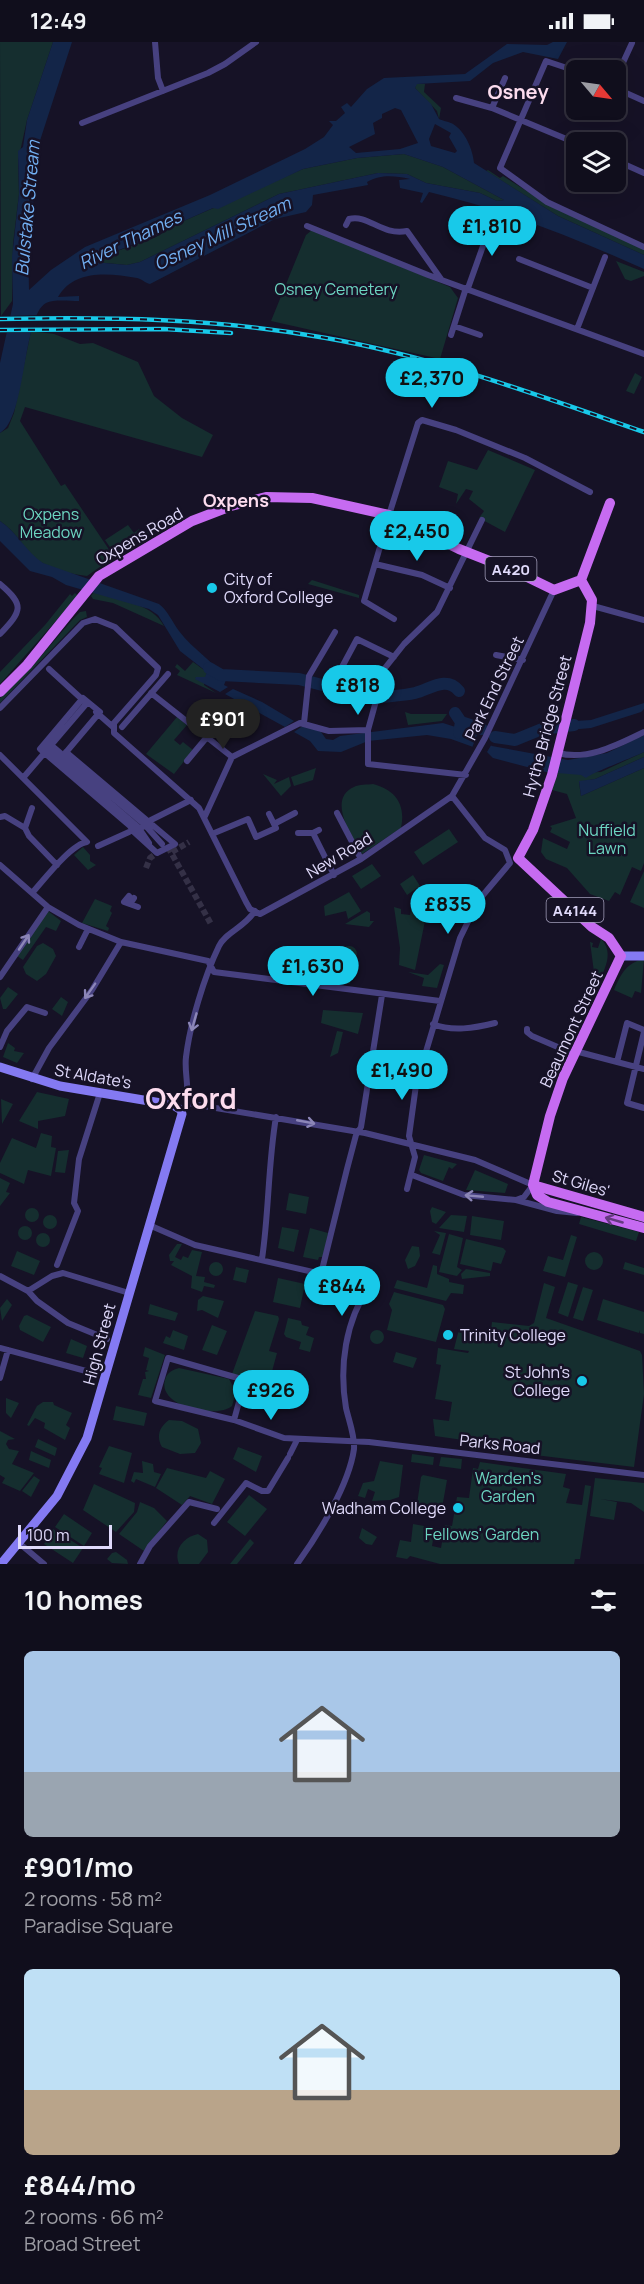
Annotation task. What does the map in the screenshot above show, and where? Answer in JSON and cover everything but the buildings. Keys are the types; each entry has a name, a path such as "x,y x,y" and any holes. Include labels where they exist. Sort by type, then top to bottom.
{"main road":[{"name":"Oxpens Road","path":"0,692 58,629 96,579 151,543 192,522 231,506 266,497 312,498 389,515"},
{"path":"592,609 581,580 610,503"},
{"name":"A420","path":"389,515 466,552 554,590"},
{"path":"554,590 581,580"},
{"name":"Hythe Bridge Street","path":"592,609 552,775 525,846 526,865 592,927 609,938 621,956"},
{"name":"Beaumont Street","path":"533,1185 550,1116 574,1052 621,956"},
{"name":"St Giles'","path":"533,1185 535,1192 545,1201 644,1228"},
{"name":"St Giles'","path":"533,1185 644,1217"}],"street":[{"path":"154,42 158,78 163,90"},
{"path":"82,123 225,64 256,42"},
{"path":"624,60 632,43"},
{"path":"566,68 546,61 500,168 548,202 644,247"},
{"path":"492,108 505,78"},
{"path":"626,93 644,101"},
{"path":"456,98 492,108 566,139"},
{"path":"626,165 644,172"},
{"path":"346,225 349,219 357,218 388,232 407,231 441,279"},
{"path":"451,335 493,218"},
{"path":"307,226 441,279 644,354"},
{"path":"577,329 605,257"},
{"path":"519,258 593,288"},
{"path":"454,326 480,335"},
{"path":"389,515 420,421 445,426 517,454 590,492"},
{"path":"466,775 368,764 368,731 380,681 394,657 437,612 482,520"},
{"path":"385,530 364,601 394,619"},
{"path":"375,564 422,575 450,588"},
{"path":"0,584 16,597 19,604 17,614 0,634"},
{"name":"Park End Street","path":"452,796 478,753 554,590"},
{"path":"592,609 644,620"},
{"path":"0,708 76,630 90,620 110,623 158,668 113,727"},
{"path":"302,723 309,676 335,632"},
{"path":"380,681 342,667 348,652 357,639 394,657"},
{"path":"496,655 523,660"},
{"path":"49,669 100,712 57,763"},
{"path":"122,727 168,674"},
{"path":"68,685 113,727 116,736 191,800 205,816 246,902 255,911 247,923 221,943 212,966 188,1045 184,1106 276,1117 358,1131 475,1160 533,1185 524,1197 516,1200"},
{"path":"151,693 232,757"},
{"path":"23,778 84,700"},
{"path":"66,752 175,844 158,853 131,832 111,810 40,749 84,700"},
{"path":"205,816 232,757 302,723 329,731 368,731"},
{"path":"558,753 577,756 619,744 644,732"},
{"path":"187,761 207,737"},
{"path":"49,747 138,827 149,843"},
{"path":"49,747 144,824 162,844"},
{"path":"0,755 87,842 81,843 57,865 32,893"},
{"path":"450,773 461,783"},
{"path":"85,789 96,777"},
{"path":"407,1189 415,1157 409,1136 416,1085 440,1001 467,921 478,901 508,867 510,858 505,850 484,838 452,796"},
{"name":"New Road","path":"255,911 260,914 267,912 362,859 452,796"},
{"path":"111,810 121,798"},
{"path":"98,846 131,832 191,800"},
{"path":"25,828 33,808"},
{"path":"274,824 295,813"},
{"path":"337,813 362,859"},
{"path":"212,834 248,819 256,837 276,828 269,814"},
{"path":"0,817 11,818 25,828 29,836 57,865"},
{"path":"298,833 316,832 334,875"},
{"path":"0,865 59,915 121,942 208,961 214,972 440,1001"},
{"path":"131,897 130,904 138,908"},
{"path":"0,977 48,907"},
{"path":"79,946 88,928"},
{"path":"32,1079 49,1048 92,990 121,942"},
{"path":"621,956 644,956"},
{"path":"321,1274 368,1093 382,995"},
{"path":"0,1047 7,1031 27,1007 45,1013"},
{"path":"433,1024 441,1028 473,1028 495,1023"},
{"path":"617,1062 627,1023 644,1031 627,1103 644,1108"},
{"path":"527,1029 532,1036 574,1052 644,1069"},
{"name":"St Aldate's","path":"0,1067 32,1079 100,1093 184,1106"},
{"path":"57,1265 78,1211 74,1203 79,1160 100,1093"},
{"name":"High Street","path":"0,1564 57,1496 80,1454 104,1386 184,1106"},
{"path":"262,1256 267,1219 268,1174 276,1117"},
{"name":"St Giles'","path":"412,1175 464,1195 516,1200 567,1213 583,1210"},
{"path":"149,1224 195,1245 262,1256 321,1274 370,1285 359,1303 344,1352 345,1400 354,1441 351,1461 316,1536 297,1564"},
{"path":"28,1291 57,1274 67,1274 129,1293"},
{"path":"0,1276 28,1291 37,1301 68,1323 108,1339"},
{"path":"0,1348 86,1371"},
{"path":"0,1378 8,1350"},
{"name":"Parks Road","path":"237,1422 245,1380 168,1358 155,1401 297,1440 354,1441 644,1475"},
{"path":"214,1523 221,1510 246,1483 262,1491 268,1491 297,1440"},
{"path":"140,1564 150,1546 189,1502 221,1510"},
{"path":"19,1543 44,1564"}],"green space":[{"path":"0,42 53,42 27,120 18,161 19,194 13,244 12,301 1,316"},
{"path":"416,84 425,84 424,92 441,108 439,119 437,111 415,88"},
{"path":"404,154 443,167 504,200 497,201 480,193 426,183 407,174 378,173 279,194 140,262 127,265 95,262 95,259 156,237 179,223 303,169 357,158"},
{"path":"486,171 500,178 503,176 552,207 644,248 644,255 558,216"},
{"name":"Osney Cemetery","path":"312,230 450,287 458,298 440,359 271,321 306,235"},
{"path":"616,261 644,272 644,276 631,281 625,279"},
{"name":"Oxpens Meadow","path":"31,331 54,334 80,344 93,343 138,362 154,396 182,418 213,435 202,457 25,407 20,421 61,486 65,484 114,557 87,576 58,570 38,560 0,521 0,433 8,428 14,413"},
{"path":"635,373 642,377 634,394 626,391"},
{"path":"488,450 535,470 505,532 479,518 484,511 469,499 473,491 466,489 456,504 458,494 439,487 448,461 477,470"},
{"path":"128,525 134,533 139,529 142,533 147,530 150,534 116,556 105,540"},
{"path":"312,580 359,595 359,598 308,584"},
{"path":"94,592 143,607 159,618 164,626 113,603 93,599 91,596"},
{"path":"75,593 78,596 0,684 0,672 45,625 70,594 72,596"},
{"path":"86,611 87,617 80,620 0,703 0,698 30,669 73,619 80,612"},
{"path":"193,662 207,672 204,685 216,693 177,675 180,671 175,667 177,664 185,671"},
{"path":"405,712 447,714 442,721 408,725"},
{"path":"177,717 187,725 174,740 180,745 183,742 193,750 174,774 146,754"},
{"name":"Nuffield Lawn","path":"644,752 644,757 595,779 579,782 581,796 644,768 644,863 641,871 632,867 620,895 615,892 609,901 590,894 567,868 546,859 541,852 543,838 567,849 570,842 550,832 552,828 550,826 576,818 567,794 552,790 558,773 601,772"},
{"path":"316,768 313,780 294,786 291,777"},
{"path":"263,774 277,780 274,784 289,777 291,786 281,796"},
{"path":"373,784 388,790 398,800 402,812 401,828 362,854 344,819 342,800 346,793 354,787"},
{"path":"449,829 458,842 423,865 414,852"},
{"path":"83,847 90,855 90,861 96,865 88,870 74,855"},
{"path":"372,864 381,876 361,889 352,876"},
{"path":"644,871 644,908 630,902"},
{"path":"413,875 420,886 407,895 400,884"},
{"path":"349,892 361,911 348,919 346,911 325,916 324,906"},
{"path":"95,899 112,906 110,911 112,913 106,926 109,928 108,931 82,923"},
{"path":"394,907 401,909 401,914 410,915 411,910 422,909 418,919 425,921 415,970 399,965 400,948"},
{"path":"48,911 61,921 56,931 46,927 23,960 17,956"},
{"path":"367,911 370,913 370,921 374,921 369,927 345,924"},
{"path":"601,939 608,955 599,982 592,979 594,972 590,942 593,943 592,947 598,948"},
{"path":"43,943 53,949 56,956 46,974 37,981 26,974 23,967 37,946"},
{"path":"349,946 357,954 349,962 341,954"},
{"path":"644,959 641,993 635,991 632,998 614,990 625,970 633,963"},
{"path":"440,964 444,965 437,988 422,986 424,978 408,972 428,975"},
{"path":"337,975 351,976 350,984 318,979 319,977 333,979"},
{"path":"8,987 18,994 6,1009 3,1009 0,998"},
{"path":"61,997 68,1002 62,1016 52,1009"},
{"path":"323,1010 363,1013 358,1034 321,1023"},
{"path":"337,1031 343,1032 338,1053 330,1057"},
{"path":"8,1043 15,1048 14,1051 24,1053 17,1063 3,1057"},
{"path":"37,1092 69,1099 65,1116 38,1121 38,1129 19,1121"},
{"path":"1,1099 13,1104 2,1124"},
{"path":"41,1133 52,1136 51,1147 56,1148 51,1176 28,1170 24,1184 0,1173 0,1163 12,1138 36,1148"},
{"path":"69,1150 65,1173 55,1172 58,1151"},
{"path":"424,1155 457,1164 452,1169 449,1167 443,1181 421,1173 419,1170"},
{"path":"475,1170 508,1184 505,1193 466,1190"},
{"path":"0,1178 10,1183 6,1192 10,1193 0,1206"},
{"path":"289,1193 309,1197 306,1214 286,1210"},
{"path":"432,1207 446,1212 436,1224 432,1222 430,1211"},
{"path":"29,1208 35,1208 39,1215 35,1222 29,1222 25,1218 25,1212"},
{"path":"47,1215 53,1215 57,1222 53,1229 47,1229 43,1225 43,1219"},
{"path":"451,1215 467,1216 464,1232 439,1228"},
{"path":"472,1216 504,1221 501,1240 470,1235"},
{"path":"581,1217 639,1232 636,1241 579,1224"},
{"path":"22,1226 28,1226 32,1233 28,1240 22,1240 18,1236 18,1230"},
{"path":"282,1227 299,1230 294,1252 278,1248"},
{"path":"310,1228 328,1233 323,1257 319,1257 318,1260 303,1257"},
{"path":"434,1231 446,1233 440,1255 432,1253 440,1235"},
{"path":"40,1233 46,1233 50,1240 46,1247 40,1247 36,1243 36,1237"},
{"path":"449,1234 463,1238 457,1267 462,1270 457,1276 439,1272"},
{"path":"571,1235 577,1237 565,1277 543,1271 548,1256 563,1260"},
{"path":"466,1239 503,1248 506,1251 501,1264 493,1262 491,1271 460,1264"},
{"path":"177,1244 182,1244 175,1257 181,1260 183,1256 188,1258 192,1250 202,1252 196,1276 205,1277 204,1282 215,1285 214,1288 204,1286 202,1292 191,1288 192,1276 171,1265 174,1261 170,1261 169,1255"},
{"path":"412,1246 419,1247 420,1256 415,1266 408,1269 405,1260"},
{"path":"17,1251 40,1261 34,1275 11,1266"},
{"path":"590,1252 598,1252 603,1257 601,1268 590,1270 585,1265 585,1257"},
{"path":"213,1262 219,1262 223,1269 219,1276 213,1276 209,1272 209,1266"},
{"path":"625,1262 644,1268 644,1275 623,1269"},
{"path":"433,1265 437,1266 437,1274 449,1279 449,1282 464,1285 463,1294 451,1293 446,1301 394,1288 397,1280 427,1288"},
{"path":"236,1267 249,1270 246,1283 233,1280"},
{"path":"466,1269 490,1273 490,1276 462,1279 461,1274"},
{"path":"278,1278 305,1284 300,1308 273,1302"},
{"path":"568,1282 578,1285 568,1317 558,1313"},
{"name":"St John's College","path":"544,1283 555,1287 546,1318 640,1351 642,1355 644,1394 634,1467 502,1451 505,1438 501,1437 498,1445 435,1436 433,1419 449,1421 452,1402 435,1399 441,1365 436,1364 438,1348 468,1353 469,1351 454,1349 459,1329 491,1331 492,1322 529,1326 534,1323"},
{"path":"583,1287 593,1290 583,1321 573,1318"},
{"path":"394,1292 443,1305 445,1309 436,1342 387,1330 392,1310 389,1304"},
{"path":"203,1296 224,1301 218,1318 202,1310 197,1311 198,1300"},
{"path":"7,1299 12,1305 2,1321 0,1308"},
{"path":"603,1299 644,1312 644,1334 640,1333 640,1330 639,1333 597,1320"},
{"path":"150,1304 178,1313 175,1321 148,1314"},
{"path":"255,1311 278,1316 279,1319 269,1351 277,1353 271,1375 263,1373 261,1379 232,1374"},
{"path":"27,1315 51,1327 43,1342 20,1330 19,1326 24,1316"},
{"path":"288,1318 301,1321 302,1325 309,1327 306,1335 314,1338 310,1352 299,1349 301,1342 286,1337 284,1334"},
{"path":"212,1325 227,1331 217,1355 202,1350"},
{"path":"173,1330 188,1336 184,1350 163,1343 166,1336 170,1338"},
{"path":"377,1330 382,1332 384,1337 382,1342 377,1344 372,1342 370,1337 372,1332"},
{"path":"71,1339 87,1346 83,1358 66,1353"},
{"path":"145,1347 165,1355 151,1398 138,1395 143,1379 146,1379 145,1372 149,1371 146,1370 149,1358 143,1356"},
{"path":"396,1352 417,1358 413,1368 393,1362"},
{"path":"179,1368 229,1379 236,1392 232,1406 224,1410 202,1411 179,1404 170,1397 165,1389 165,1380 169,1373"},
{"path":"6,1398 19,1403 11,1418 6,1413"},
{"path":"43,1402 53,1402 54,1405 72,1413 66,1425 70,1428 65,1440 44,1428 45,1423 35,1418 29,1426 27,1425 37,1406"},
{"path":"116,1406 147,1413 144,1426 113,1420"},
{"path":"169,1420 182,1421 198,1429 201,1443 195,1453 180,1454 162,1447 159,1440 160,1432"},
{"path":"0,1431 15,1439 8,1440 6,1444 9,1449 19,1451 12,1464 34,1473 20,1491 2,1483 5,1478 0,1475"},
{"path":"38,1439 57,1448 55,1456 35,1447"},
{"path":"109,1446 132,1453 124,1483 99,1474 102,1468 99,1467"},
{"path":"238,1447 262,1456 256,1472 233,1459"},
{"path":"31,1451 51,1460 49,1468 29,1460"},
{"path":"412,1454 434,1457 433,1465 411,1462"},
{"path":"441,1457 462,1459 461,1469 439,1466"},
{"path":"142,1461 153,1464 154,1472 161,1474 155,1487 136,1479 134,1483 131,1481 134,1472 143,1473"},
{"path":"380,1461 403,1465 399,1497 372,1501 375,1492 368,1489 365,1498 358,1496 363,1483 374,1481"},
{"path":"480,1462 566,1474 563,1487 570,1489 566,1503 582,1505 585,1485 591,1486 580,1559 575,1559 574,1564 440,1564 410,1556 407,1559 396,1557 400,1540 411,1542 413,1524 435,1528 432,1546 441,1548 445,1525 452,1526 457,1497 469,1498 473,1468 478,1469"},
{"path":"167,1468 206,1478 210,1471 225,1479 212,1504 190,1496 182,1505 156,1488"},
{"path":"423,1475 447,1480 442,1508 417,1504"},
{"path":"34,1476 40,1480 31,1497 22,1491"},
{"path":"595,1478 644,1483 644,1512 631,1503 600,1499 617,1502 614,1520 590,1516"},
{"path":"94,1484 135,1503 134,1512 116,1532 83,1510"},
{"path":"249,1495 267,1509 245,1536 227,1522"},
{"path":"140,1502 154,1508 167,1521 144,1551 119,1534 137,1512"},
{"path":"64,1514 92,1533 84,1546 55,1527"},
{"path":"362,1528 377,1537 372,1545 366,1544 359,1538"},
{"path":"53,1529 83,1548 73,1563 44,1544"},
{"path":"198,1534 207,1540 208,1552 199,1564 179,1564 177,1553 181,1544"},
{"path":"250,1539 254,1543 237,1564 230,1564"},
{"path":"116,1552 127,1560 128,1564 112,1563 107,1559"}],"water":[{"path":"53,42 72,42 35,156 33,211 28,238 29,290 51,270 85,247 210,195 305,149 324,137 333,125 329,121 336,121 345,113 341,107 347,103 351,107 367,89 384,78 465,74 507,44 547,45 553,42 567,42 558,59 523,52 493,63 470,81 417,84 415,88 431,104 439,119 453,124 465,136 474,163 558,216 644,255 644,269 592,246 485,207 429,192 422,203 420,202 423,193 400,188 399,180 410,179 378,178 367,182 368,185 313,195 312,205 306,212 275,219 150,284 137,278 104,274 83,277 73,282 58,297 79,296 79,301 49,302 38,312 32,327 15,408 9,424 0,433 0,363 13,304 12,257 19,194 18,151 23,147 27,120","holes":["395,108 401,110 418,143 400,149 356,153 349,147 375,134 373,123 382,118 382,114","435,124 451,133 449,137 457,151 455,153 431,146 429,139","404,154 443,167 504,200 497,201 480,193 426,183 407,174 378,173 279,194 140,262 127,265 94,262 95,259 156,236 179,223 213,208 218,209 303,169 357,158"]},
{"path":"0,521 43,563 159,604 185,638 221,673 226,680 224,685 228,687 220,692 195,679 205,677 207,672 180,651 158,615 149,609 66,585 52,577 30,571 0,541"},
{"path":"233,689 262,702 294,721 285,727 225,694"},
{"path":"644,703 644,709 641,712 591,728 557,731 560,722 591,720"},
{"path":"443,723 474,733 492,746 568,760 607,753 644,735 644,752 586,778 581,775 546,772 493,758 487,752 451,739 427,735 368,741 341,752 318,751 310,741 294,732 304,725 321,732 326,739 333,740 340,736"},
{"path":"644,757 644,768 581,796 579,781 595,779"}],"pier":[{"path":"41,315 34,332 4,333 7,316"},
{"path":"478,732 493,742 487,752 472,748"}],"waterway":[{"path":"209,668 221,675 299,679 361,695"},
{"path":"373,698 405,695 443,684 454,686 459,691"},
{"path":"455,713 461,722 459,733"},
{"path":"461,722 482,729"},
{"path":"495,737 515,740 542,729 574,725"}],"tunnel":[{"path":"172,852 189,842"},
{"path":"168,847 211,924"},
{"path":"146,868 150,858 157,853"}],"railway":[{"path":"0,319 163,320 244,326 326,338 447,367 526,391 644,432"},
{"path":"0,330 164,329 231,333"}],"place":[{"name":"City of Oxford College","path":"212,588"},
{"name":"Trinity College","path":"448,1335"},
{"name":"St John's College","path":"582,1381"},
{"name":"Wadham College","path":"458,1508"}],"district":[{"name":"Osney","path":"518,91"},
{"name":"Oxpens","path":"236,500"},
{"name":"Oxford","path":"191,1098"}],"water label":[{"name":"Bulstake Stream","path":"27,208"},
{"name":"Osney Mill Stream","path":"222,233"},
{"name":"River Thames","path":"130,239"}],"park label":[{"name":"Warden's Garden","path":"508,1487"},
{"name":"Fellows' Garden","path":"482,1534"}]}
